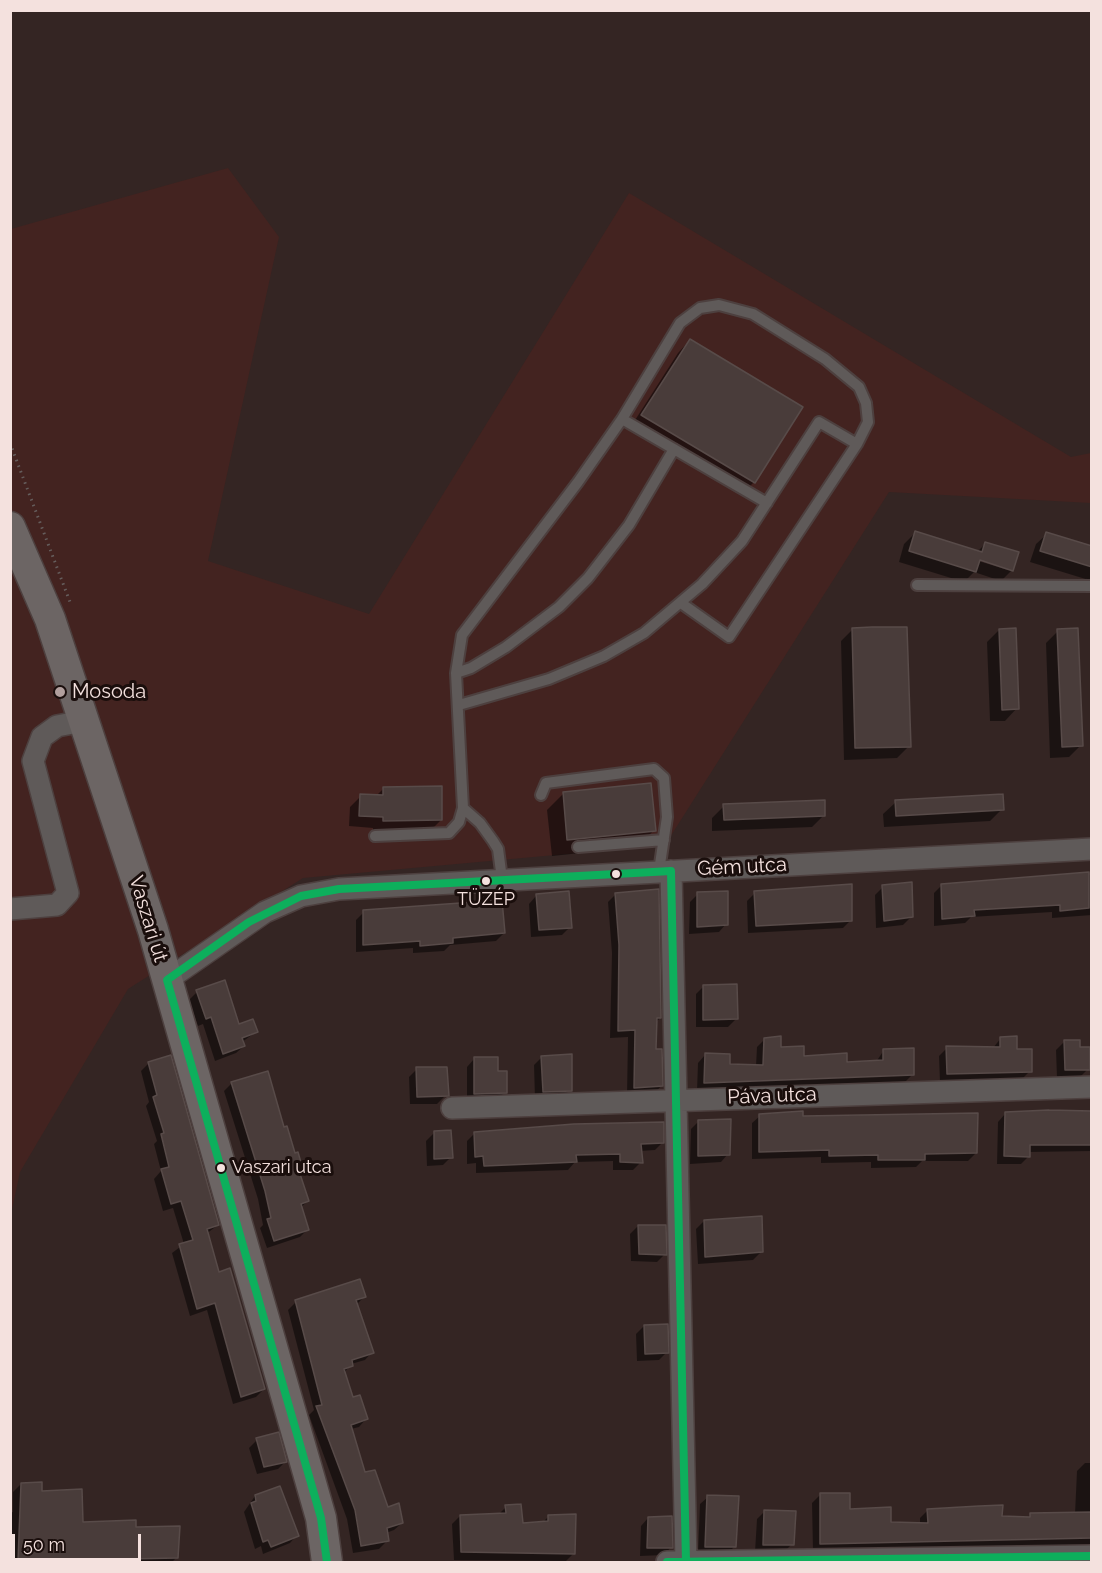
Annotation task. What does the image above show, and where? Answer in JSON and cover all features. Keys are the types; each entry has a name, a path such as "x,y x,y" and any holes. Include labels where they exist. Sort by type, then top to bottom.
{"main road":[{"name":"Vaszari út","path":"10,527 50,619 153,930 321,1518 327,1563"}],"street":[{"path":"10,909 57,905 68,893 33,760 42,737 57,726 83,721"},
{"name":"Gém utca","path":"167,980 249,922 301,896 339,889 1092,849"},
{"path":"665,871 676,1099 686,1562"},
{"name":"Páva utca","path":"452,1108 1092,1087"},
{"path":"667,1563 1092,1556"}],"lane":[{"path":"375,836 449,833 459,822 463,808 456,673 462,635 512,573 622,419 680,323 700,308 719,305 753,314 825,358 859,387 866,403 867,422 857,444 729,637 681,603"},
{"path":"622,419 767,504"},
{"path":"459,705 549,679 604,656 644,633 681,603 736,548 819,422 857,444"},
{"path":"456,673 471,668 506,647 559,607 588,578 629,525 674,449"},
{"path":"918,585 1092,586"},
{"path":"541,795 546,783 654,769 664,778 667,818 664,840 665,871"},
{"path":"463,808 480,823 498,849 502,879"},
{"path":"578,847 664,840"}],"shaded area":[{"path":"228,168 279,237 208,561 369,614 629,193 1071,457 1091,453 1091,503 889,492 665,845 303,878 128,989 20,1172 11,1214 11,229"}],"building":[{"path":"690,339 803,407 755,483 641,415"},
{"path":"915,531 982,552 985,542 1019,552 1013,571 980,560 976,572 909,551"},
{"path":"1046,532 1092,546 1092,567 1040,551"},
{"path":"907,627 911,747 855,748 852,628"},
{"path":"1016,628 1019,709 1002,710 999,629"},
{"path":"1078,628 1083,746 1062,747 1057,629"},
{"path":"651,783 656,831 567,840 563,792"},
{"path":"442,786 442,820 383,821 383,817 359,816 360,794 383,795 383,787"},
{"path":"1003,794 1004,810 896,816 895,800"},
{"path":"825,800 825,816 724,820 723,804"},
{"path":"1089,872 1089,908 1060,911 1060,905 974,910 975,916 942,919 941,884"},
{"path":"912,882 913,917 884,921 882,885"},
{"path":"852,884 852,921 756,926 754,891"},
{"path":"659,889 661,1018 657,1018 656,1049 662,1049 663,1086 634,1088 635,1030 618,1031 619,945 615,893"},
{"path":"569,891 572,928 539,930 536,894"},
{"path":"728,891 728,925 697,927 697,892"},
{"path":"502,900 505,933 453,938 453,943 420,946 420,941 363,945 363,910"},
{"path":"225,980 239,1024 253,1019 258,1032 242,1038 245,1046 223,1054 211,1017 206,1019 196,990"},
{"path":"737,984 738,1019 703,1020 703,985"},
{"path":"781,1036 781,1047 804,1046 804,1056 847,1053 847,1062 883,1060 883,1049 914,1048 914,1075 704,1083 705,1053 730,1054 730,1064 763,1065 764,1038"},
{"path":"1017,1036 1017,1049 1032,1049 1032,1072 947,1074 946,1046 1000,1047 1000,1037"},
{"path":"1064,1040 1080,1040 1080,1047 1090,1047 1090,1070 1065,1070"},
{"path":"572,1054 572,1091 543,1092 541,1056"},
{"path":"171,1055 219,1225 207,1229 219,1272 230,1268 265,1389 241,1397 215,1303 197,1309 179,1244 193,1240 181,1201 171,1204 161,1169 169,1167 161,1134 164,1133 153,1097 157,1095 148,1062"},
{"path":"474,1057 498,1057 498,1071 507,1071 507,1093 474,1094"},
{"path":"416,1067 447,1067 449,1096 417,1097"},
{"path":"268,1071 284,1127 287,1126 295,1153 298,1152 304,1173 300,1174 309,1201 301,1204 309,1230 274,1241 267,1219 271,1218 265,1191 231,1082"},
{"path":"803,1111 803,1116 978,1113 977,1153 925,1154 925,1160 878,1160 878,1155 829,1156 829,1150 759,1152 759,1114"},
{"path":"1092,1111 1092,1145 1030,1145 1030,1157 1004,1156 1005,1112"},
{"path":"731,1119 730,1155 698,1156 698,1120"},
{"path":"664,1122 664,1143 641,1144 643,1163 620,1162 620,1154 576,1155 577,1162 484,1166 483,1156 475,1157 474,1132 574,1124"},
{"path":"451,1130 453,1158 434,1159 434,1131"},
{"path":"762,1216 763,1252 705,1257 704,1220"},
{"path":"638,1225 666,1225 667,1255 639,1254"},
{"path":"360,1279 366,1297 356,1300 374,1353 352,1360 353,1366 344,1369 353,1397 360,1395 368,1419 351,1425 365,1472 375,1470 388,1507 399,1503 403,1523 387,1528 389,1541 361,1546 355,1510 316,1406 322,1405 295,1300"},
{"path":"668,1324 669,1353 645,1354 644,1325"},
{"path":"279,1432 287,1462 264,1467 256,1438"},
{"path":"42,1482 42,1491 82,1489 83,1522 136,1520 136,1527 180,1526 178,1558 18,1561 21,1483"},
{"path":"280,1486 299,1536 271,1547 268,1540 263,1542 251,1503 256,1501 255,1495"},
{"path":"820,1493 850,1493 850,1509 891,1507 891,1522 928,1523 927,1509 979,1506 1003,1505 1002,1516 1030,1517 1030,1513 1092,1512 1092,1538 820,1544"},
{"path":"707,1495 739,1496 736,1547 705,1547"},
{"path":"521,1504 523,1523 548,1521 548,1515 576,1514 575,1554 461,1552 460,1515 506,1513 505,1505"},
{"path":"764,1510 796,1511 794,1545 763,1545"},
{"path":"672,1516 673,1548 647,1548 648,1517"}],"transit line":[{"path":"327,1562 321,1518 167,980 249,922 301,896 339,889 671,871 686,1562"},
{"path":"667,1562 1092,1556"}],"place":[{"name":"Mosoda","path":"60,692"},
{"name":"TÜZÉP","path":"486,881"},
{"name":"Vaszari utca","path":"221,1168"}]}
